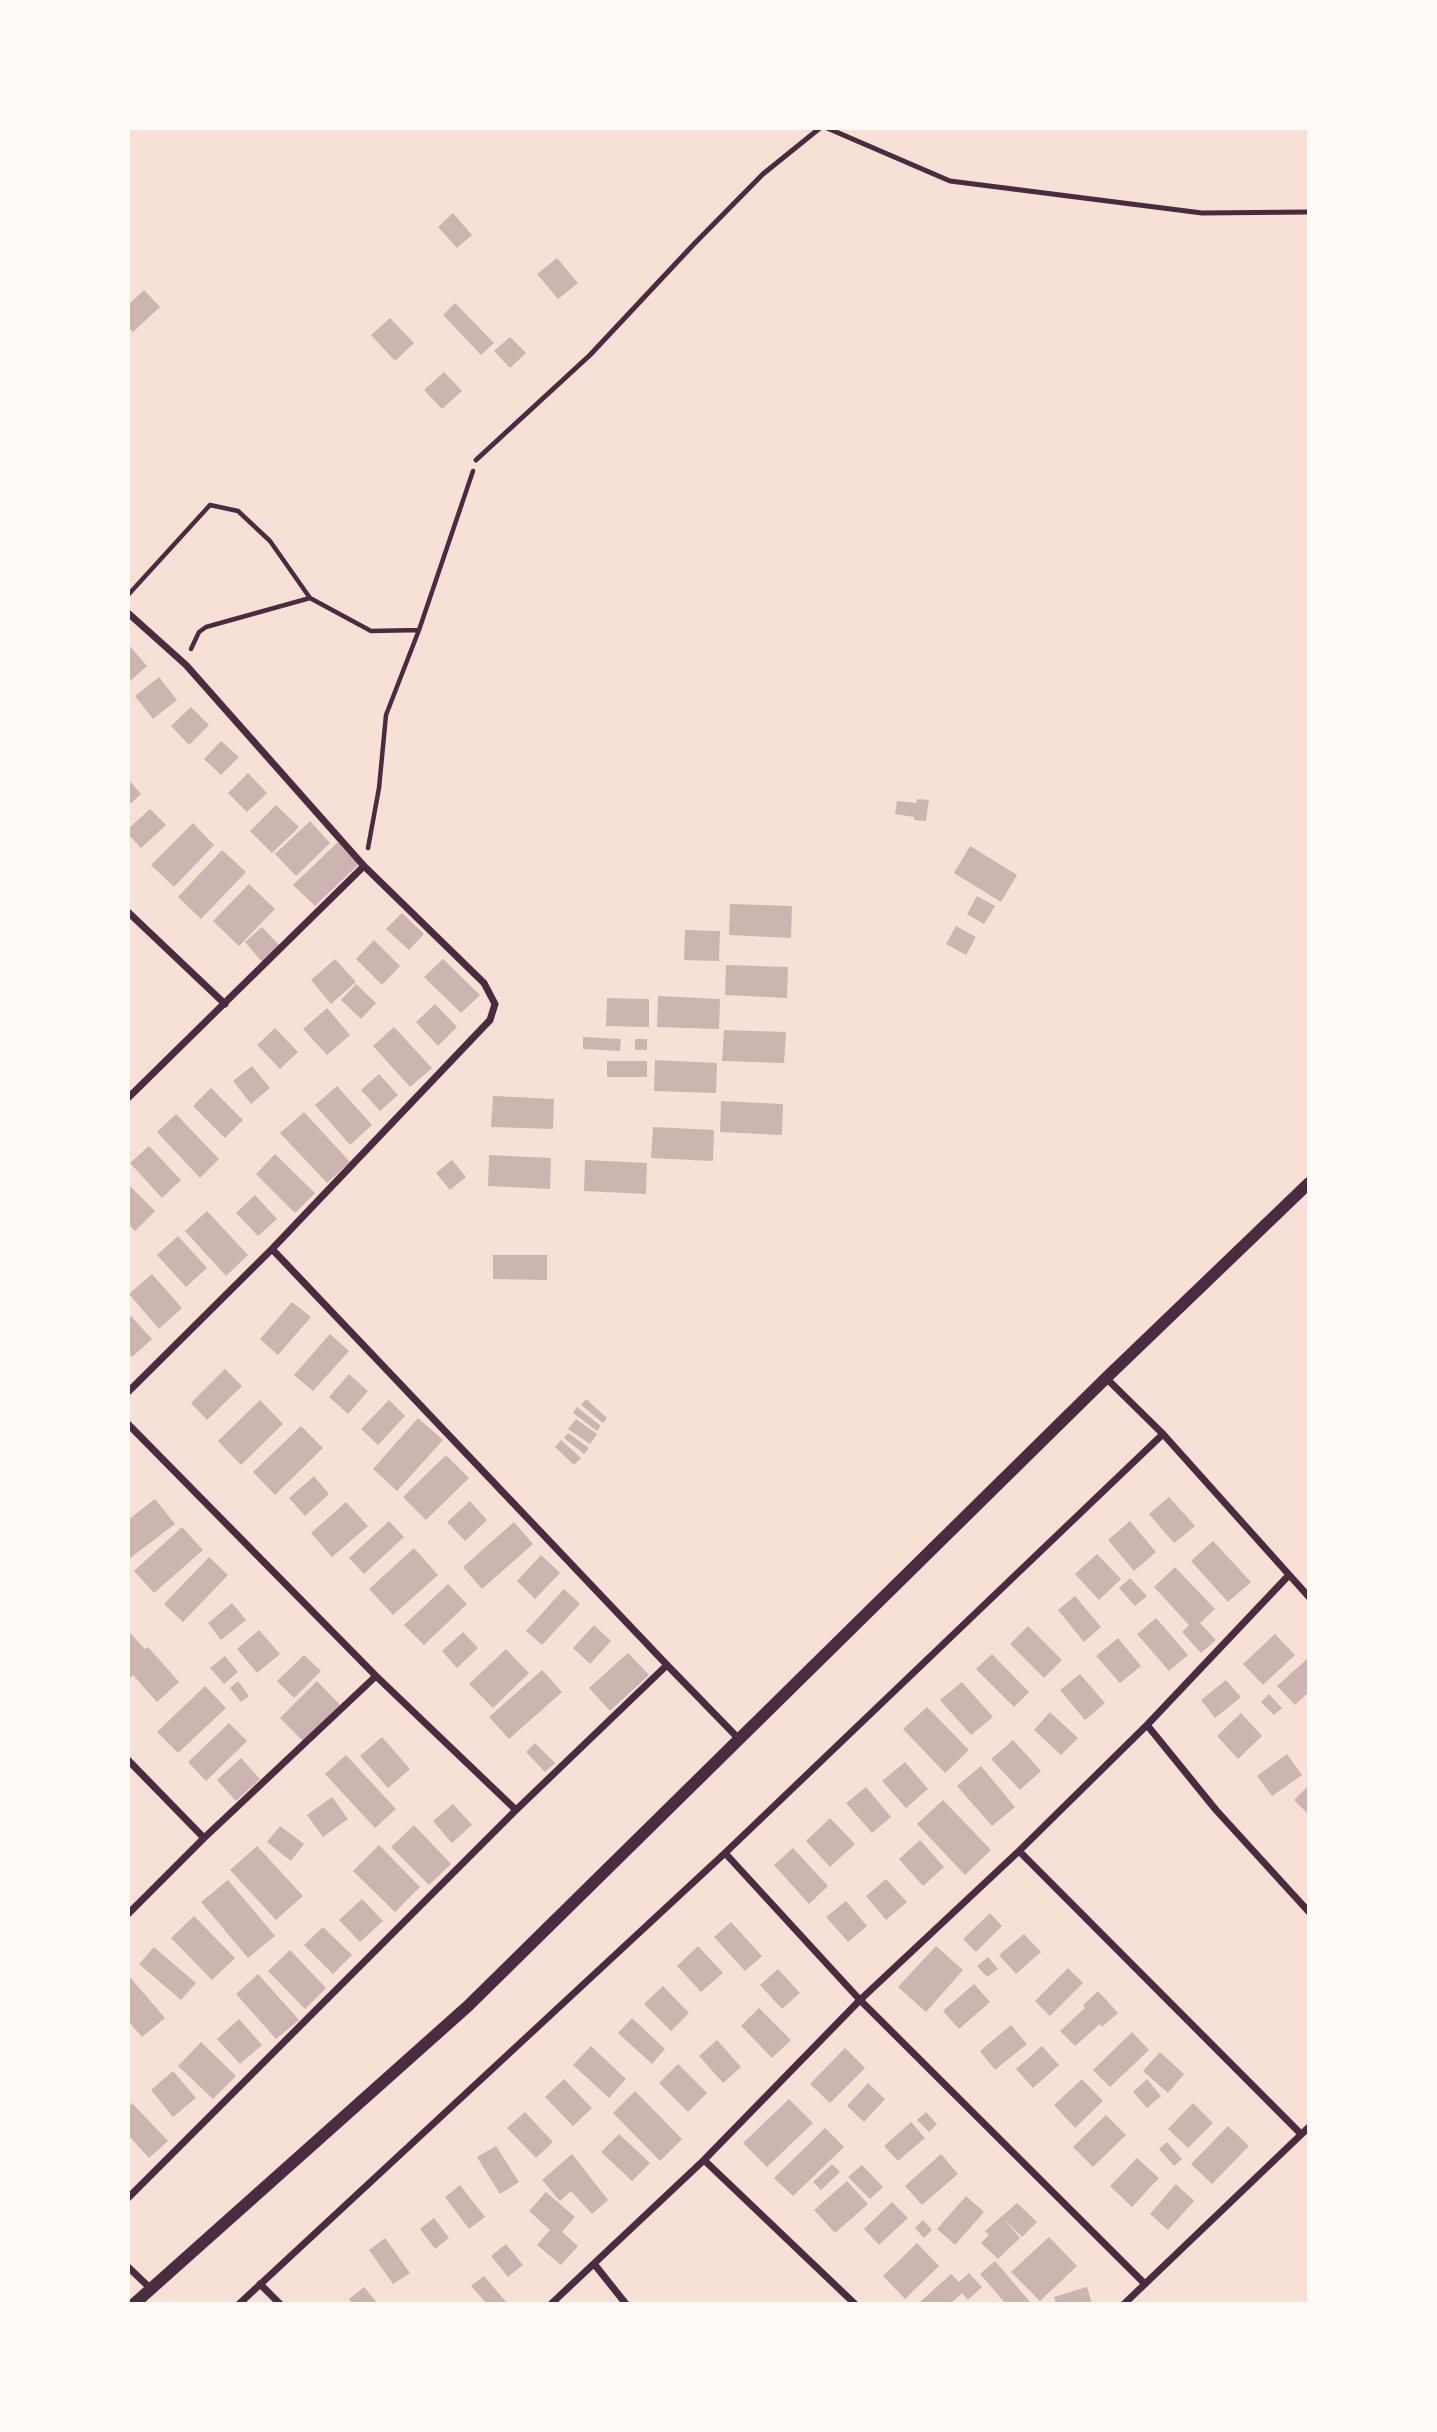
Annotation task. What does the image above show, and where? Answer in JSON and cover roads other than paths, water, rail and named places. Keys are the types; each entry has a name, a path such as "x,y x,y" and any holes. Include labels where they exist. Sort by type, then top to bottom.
{"street":[{"path":"128,613 186,665 364,866 484,983 495,1004 490,1020 272,1249 128,1392"},
{"path":"128,1098 364,866"},
{"path":"128,912 225,1004"},
{"path":"134,2304 468,2006 1106,1378 1309,1183"},
{"path":"272,1249 739,1739"},
{"path":"1106,1378 1163,1434 1309,1597"},
{"path":"128,1424 376,1676 516,1810"},
{"path":"239,2304 726,1853 1163,1434"},
{"path":"551,2304 704,2160 860,2000 1019,1851 1147,1725 1289,1575"},
{"path":"128,2198 516,1810 667,1665"},
{"path":"128,1914 204,1838 376,1676"},
{"path":"1147,1725 1216,1811 1309,1912"},
{"path":"128,1760 204,1838"},
{"path":"1019,1851 1301,2134"},
{"path":"726,1853 860,2000 1145,2284"},
{"path":"1124,2304 1309,2127"},
{"path":"704,2160 855,2304"},
{"path":"595,2265 626,2304"},
{"path":"128,2267 150,2288"},
{"path":"260,2284 280,2304"}],"lane":[{"path":"476,460 590,355 763,174 820,128"},
{"path":"827,128 950,181 1202,213 1309,212"}]}
